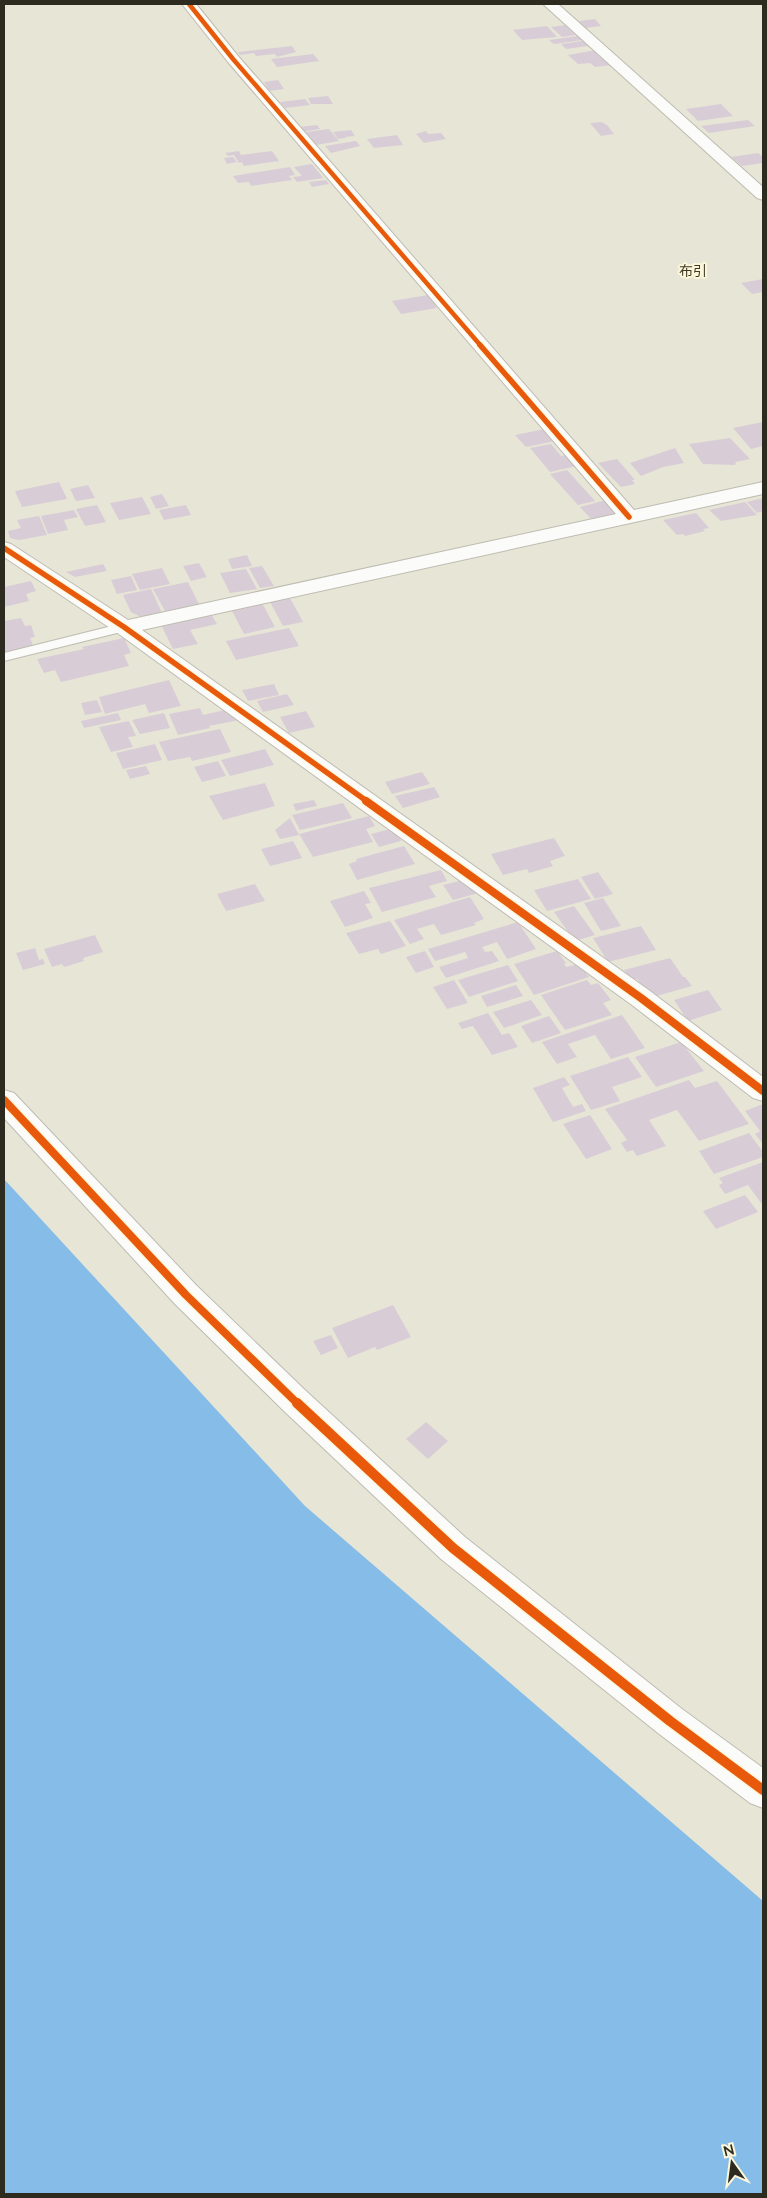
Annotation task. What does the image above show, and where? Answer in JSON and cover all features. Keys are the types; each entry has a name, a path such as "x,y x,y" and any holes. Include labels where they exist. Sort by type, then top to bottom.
{"street":[{"path":"190,4 233,59 629,517"},
{"path":"550,4 763,195"},
{"path":"124,627 763,488"},
{"path":"4,548 124,627 641,998 763,1091"},
{"path":"4,1100 186,1294 295,1401 453,1548 670,1721 763,1790"}],"lane":[{"path":"4,657 124,627"}],"water":[{"path":"4,1179 305,1506 763,1901 763,2194 4,2194"}],"building":[{"path":"595,19 601,26 585,28 579,21"},
{"path":"565,25 575,35 562,37 551,27"},
{"path":"547,26 557,37 522,40 513,30"},
{"path":"578,36 583,40 554,44 549,40"},
{"path":"583,41 588,46 566,49 561,44"},
{"path":"292,46 296,52 277,57 275,54 256,56 254,53 240,55 238,52"},
{"path":"596,50 600,54 596,54 611,65 595,67 590,63 578,64 568,55"},
{"path":"313,54 319,61 277,67 271,59"},
{"path":"278,80 284,89 269,91 264,82"},
{"path":"328,96 333,104 311,104 308,98"},
{"path":"305,99 310,105 285,108 280,102"},
{"path":"721,104 733,116 698,121 686,109"},
{"path":"748,120 755,126 709,133 701,126"},
{"path":"601,122 607,125 614,134 601,136 590,123"},
{"path":"317,125 320,129 302,132 299,127"},
{"path":"329,129 339,141 316,145 306,132"},
{"path":"351,130 355,136 338,139 333,132"},
{"path":"426,131 428,134 441,133 446,139 424,143 416,134"},
{"path":"397,135 403,145 374,148 367,139"},
{"path":"356,141 360,146 331,153 325,146"},
{"path":"239,151 241,155 272,151 279,161 244,166 242,162 239,163 234,155 228,156 225,153"},
{"path":"758,153 763,157 763,163 742,166 731,157"},
{"path":"233,157 237,162 227,164 224,158"},
{"path":"312,164 323,178 297,182 293,177 302,176 294,167"},
{"path":"290,167 295,175 289,176 292,180 251,186 249,182 238,183 233,176"},
{"path":"326,180 329,184 312,187 309,182"},
{"path":"763,279 763,292 752,294 741,283"},
{"path":"428,295 437,308 401,314 392,301"},
{"path":"763,422 763,446 751,449 733,428"},
{"path":"545,429 555,441 526,447 515,435"},
{"path":"730,438 750,459 736,462 735,465 703,464 689,444"},
{"path":"551,444 561,456 571,454 581,465 550,472 530,448"},
{"path":"675,448 684,463 663,467 641,476 630,463"},
{"path":"617,459 635,480 632,480 635,484 621,487 598,463"},
{"path":"567,470 595,501 578,505 550,474"},
{"path":"59,482 67,499 22,507 15,491"},
{"path":"88,485 95,498 76,501 70,489"},
{"path":"162,494 169,506 156,509 150,497"},
{"path":"142,497 151,514 119,520 110,503"},
{"path":"763,498 763,511 757,513 747,502"},
{"path":"606,500 619,515 593,521 580,507"},
{"path":"745,502 757,515 721,521 709,510"},
{"path":"97,505 106,522 85,526 76,509"},
{"path":"186,505 191,515 164,520 159,510"},
{"path":"74,510 78,517 64,520 68,530 48,534 41,516"},
{"path":"696,513 709,528 703,529 705,531 685,536 683,534 677,535 663,520"},
{"path":"39,516 47,535 19,540 10,538 8,531 21,528 17,520"},
{"path":"247,555 252,566 232,569 228,559"},
{"path":"199,563 207,577 191,581 183,566"},
{"path":"103,564 107,571 75,577 66,572"},
{"path":"262,566 274,586 260,588 249,568"},
{"path":"162,568 170,584 140,590 132,574"},
{"path":"246,569 257,589 230,593 220,573"},
{"path":"131,576 137,590 117,594 111,580"},
{"path":"31,581 36,591 26,594 29,601 4,607 4,587"},
{"path":"188,582 200,606 166,613 153,589"},
{"path":"151,589 162,613 141,617 131,612 123,595"},
{"path":"290,598 303,622 283,626 270,602"},
{"path":"262,603 275,627 244,634 231,609"},
{"path":"211,614 217,624 190,630 198,644 173,649 161,625"},
{"path":"21,618 25,626 31,625 35,637 30,638 34,648 4,655 4,621"},
{"path":"289,628 299,646 236,660 226,641"},
{"path":"124,638 131,653 124,655 129,666 61,682 55,670 44,673 37,659 84,649 82,647"},
{"path":"169,680 181,706 149,713 145,704 105,714 99,697"},
{"path":"274,684 279,695 248,701 242,690"},
{"path":"287,694 294,705 263,712 257,701"},
{"path":"97,700 102,712 85,715 81,703"},
{"path":"200,708 203,715 225,710 239,720 178,735 169,714"},
{"path":"306,711 315,727 289,733 280,717"},
{"path":"118,713 121,720 84,728 81,721"},
{"path":"164,713 170,728 140,734 132,720"},
{"path":"129,721 136,736 128,737 133,747 111,752 99,727"},
{"path":"220,729 231,752 192,761 190,757 168,761 159,742"},
{"path":"155,744 162,760 123,769 116,753"},
{"path":"265,749 274,765 230,776 221,760"},
{"path":"218,761 226,776 202,782 194,767"},
{"path":"146,766 150,774 130,779 126,770"},
{"path":"422,772 430,784 392,794 385,782"},
{"path":"265,783 275,806 223,820 209,796"},
{"path":"434,787 440,797 403,808 395,796"},
{"path":"314,800 317,806 296,811 293,804"},
{"path":"343,803 352,818 300,830 292,815"},
{"path":"369,816 375,826 366,829 373,842 313,857 299,834"},
{"path":"290,818 299,835 280,839 275,830"},
{"path":"394,828 401,841 379,847 371,834"},
{"path":"554,838 565,856 550,861 553,866 529,873 527,869 503,875 491,854"},
{"path":"293,841 302,858 270,866 261,849"},
{"path":"404,846 415,864 357,880 349,864 357,861 356,859"},
{"path":"441,870 447,881 429,886 436,897 382,912 369,888"},
{"path":"598,872 613,894 595,899 581,877"},
{"path":"471,878 482,892 453,900 443,885"},
{"path":"578,879 591,899 547,911 534,890"},
{"path":"255,884 265,901 226,911 217,894"},
{"path":"364,891 371,903 365,904 373,918 345,927 330,901"},
{"path":"470,897 484,919 474,923 476,925 441,935 434,924 417,929 424,939 410,944 394,920"},
{"path":"603,898 621,926 601,931 584,903"},
{"path":"574,906 595,935 575,941 554,912"},
{"path":"390,921 406,946 381,954 378,949 359,954 346,933"},
{"path":"518,922 536,949 507,959 497,942 482,947 485,952 492,951 499,961 446,978 439,967 468,958 465,952 435,961 428,949"},
{"path":"641,926 656,950 608,962 593,938"},
{"path":"95,935 103,952 83,958 84,961 64,967 62,964 52,967 44,949"},
{"path":"35,948 39,960 43,959 45,964 23,970 16,953"},
{"path":"425,951 434,967 416,973 406,957"},
{"path":"557,951 566,963 564,964 566,967 579,964 589,977 534,995 514,964"},
{"path":"670,958 683,977 692,986 653,997 644,991 637,979 631,980 624,970"},
{"path":"508,965 518,981 469,997 458,980"},
{"path":"454,980 468,1003 447,1009 433,987"},
{"path":"587,980 591,985 598,983 611,1000 603,1003 612,1015 565,1030 541,995"},
{"path":"516,985 523,996 487,1007 481,996"},
{"path":"708,990 722,1010 688,1021 674,1000"},
{"path":"531,1000 542,1015 504,1028 493,1012"},
{"path":"488,1013 502,1035 509,1033 518,1047 492,1055 473,1026 462,1029 458,1023"},
{"path":"622,1015 645,1048 611,1059 595,1035 568,1044 577,1057 557,1064 542,1042"},
{"path":"549,1016 561,1033 532,1043 521,1026"},
{"path":"681,1042 704,1071 656,1087 635,1057"},
{"path":"628,1057 642,1077 612,1087 620,1101 591,1110 570,1076"},
{"path":"564,1077 570,1085 562,1088 573,1107 582,1104 586,1111 553,1122 533,1088"},
{"path":"689,1080 695,1088 717,1081 749,1124 699,1141 677,1110 649,1120 666,1146 637,1156 633,1150 627,1152 621,1143 627,1140 605,1109"},
{"path":"763,1104 763,1144 755,1134 760,1131 745,1111"},
{"path":"590,1115 612,1149 586,1159 563,1124"},
{"path":"749,1133 763,1152 763,1157 714,1174 699,1151"},
{"path":"763,1162 763,1202 761,1203 748,1185 725,1194 719,1185 723,1183 719,1178"},
{"path":"745,1195 758,1212 716,1229 703,1211"},
{"path":"393,1305 411,1337 377,1350 375,1347 348,1358 332,1328"},
{"path":"331,1335 338,1348 321,1355 313,1341"},
{"path":"426,1422 448,1441 428,1459 406,1439"}],"cycle path":[{"path":"189,4 233,59 629,517"},
{"path":"4,548 124,627 641,998 763,1091"},
{"path":"4,1100 186,1295 295,1401 453,1548 670,1721 763,1790"}],"district":[{"name":"布引","path":"693,271"}]}
